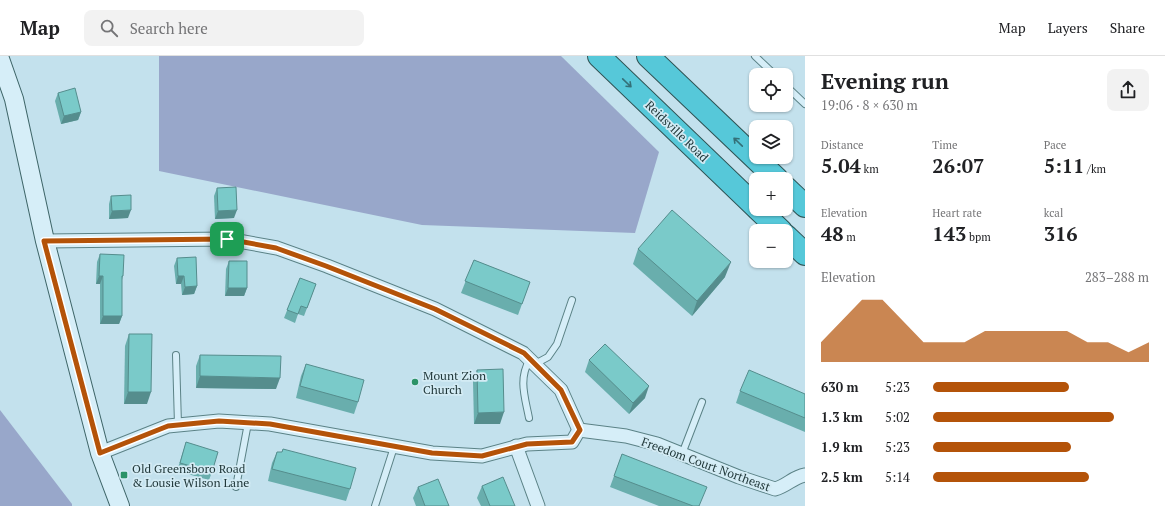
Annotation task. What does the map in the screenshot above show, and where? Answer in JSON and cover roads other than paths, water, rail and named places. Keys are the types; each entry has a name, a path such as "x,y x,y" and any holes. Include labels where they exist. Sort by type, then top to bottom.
{"highway":[{"name":"Reidsville Road","path":"599,56 749,200"},
{"path":"648,56 770,172"},
{"path":"793,195 805,206"},
{"path":"765,216 774,224"},
{"path":"793,243 805,254"}],"street":[{"path":"0,58 14,100 44,241 100,453 120,506"},
{"path":"44,241 227,239 276,248 435,309 524,353 561,390 580,430 572,442 527,444 482,456 432,453 270,424 219,421 168,426 100,453"},
{"name":"Freedom Court Northeast","path":"580,430 626,436 657,444 739,477 775,489 787,485 797,477 805,475"},
{"path":"516,446 538,506"}],"lane":[{"path":"755,56 768,68"},
{"path":"793,93 805,104"},
{"path":"529,418 522,384 526,366 548,357 557,344 572,300"},
{"path":"176,355 178,425"},
{"path":"682,454 702,402"},
{"path":"236,487 248,423"},
{"path":"375,506 394,447"}],"place":[{"name":"Mount Zion Church","path":"415,382"},
{"name":"Old Greensboro Road & Lousie Wilson Lane","path":"124,475"}]}
